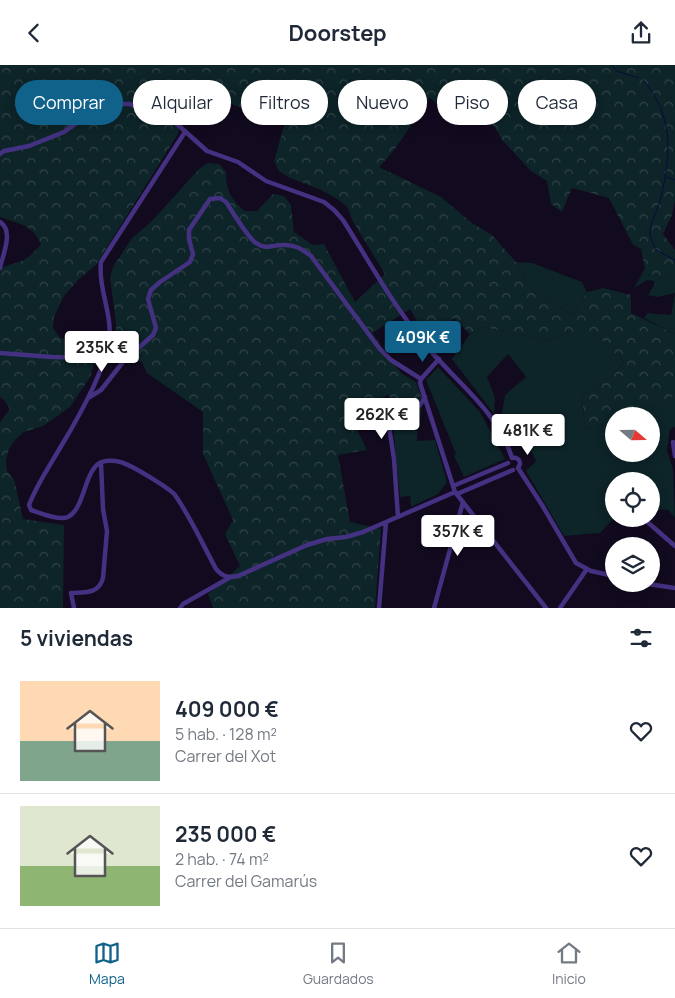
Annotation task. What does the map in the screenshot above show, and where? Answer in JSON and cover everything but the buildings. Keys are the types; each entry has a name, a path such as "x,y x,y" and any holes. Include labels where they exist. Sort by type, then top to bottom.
{"street":[{"path":"0,154 4,151 29,146 64,132 91,112 112,104 129,104 146,109 177,123 210,153 238,162 266,181 324,202 343,220 390,297 421,340 485,409 503,436 512,458"},
{"path":"185,131 102,262 100,274 110,329 106,358 61,447 37,486 29,505 31,510 60,518 68,517 75,511 92,472 98,464 108,461 128,465 171,491 216,569 221,575 229,578"},
{"path":"86,399 101,389 126,359 153,335 156,328 148,299 151,290 190,262 193,254 189,230 210,199 220,198 226,202 255,243 272,248 281,245 294,246 303,249 311,256 378,348 391,360 421,379"},
{"path":"0,222 6,227 8,233 0,267"},
{"path":"0,353 52,357 106,358"},
{"path":"439,359 421,379 420,383 456,493 546,608"},
{"path":"398,517 394,459 387,413 400,415 415,411 420,407 425,397"},
{"path":"673,442 675,456"},
{"path":"453,486 508,463 512,458"},
{"path":"180,608 183,604 229,578 238,576 307,545 363,532 516,469 520,464 519,460 512,458"},
{"path":"74,608 71,593 92,592 101,585 103,578 107,531 103,509 101,463"},
{"path":"508,463 510,468 516,469 542,505 576,563 587,569 605,574"},
{"path":"434,608 463,502"},
{"path":"379,608 386,522"},
{"path":"653,527 675,546"},
{"path":"560,608 587,569"},
{"path":"660,586 675,588"}],"green space":[{"path":"0,65 675,65 675,200 672,215 663,234 675,250 675,279 646,274 641,249 633,245 609,198 572,188 562,212 551,204 547,181 531,171 503,141 492,125 508,125 508,80 437,80 437,104 430,98 427,102 427,80 338,80 338,125 411,125 394,150 379,167 441,197 472,223 492,235 516,262 533,292 574,315 587,292 603,288 631,295 631,313 675,334 675,396 648,407 605,407 605,423 585,429 582,395 609,380 624,361 595,332 570,332 547,341 480,327 470,334 454,318 428,339 410,309 372,333 401,373 416,382 422,398 401,408 388,395 363,406 356,428 367,450 338,455 350,522 381,529 375,608 213,608 208,594 240,566 225,534 233,520 203,454 203,412 147,373 142,362 123,354 116,344 116,322 110,278 113,267 132,238 151,222 199,169 208,163 219,164 226,172 230,194 245,211 257,211 273,194 284,196 291,205 294,232 313,245 324,244 355,302 385,274 352,220 348,208 339,200 319,189 288,177 279,171 274,161 284,125 328,125 328,80 241,80 241,108 231,103 231,80 133,80 133,125 180,125 178,134 96,265 78,280 64,296 54,317 53,328 60,338 100,345 90,377 70,407 43,426 24,432 15,440 9,449 6,460 7,471 14,479 23,519 64,525 63,608 0,608 0,422 10,409 0,397 0,268 26,258 41,244 30,229 0,217"},
{"path":"516,262 532,263 582,282 587,292 574,315 533,292"},
{"path":"645,268 646,274 675,279 675,293 657,297 648,295 654,285 654,281 647,280 634,288"},
{"path":"675,293 675,334 644,318 647,313 671,315"},
{"path":"480,327 547,341 570,332 595,332 624,361 609,380 582,395 585,429 605,423 605,463 660,463 660,407 648,407 675,396 675,427 670,429 667,451 673,469 675,517 668,510 660,510 660,472 605,472 606,527 600,533 564,536 526,471 536,461 517,423 502,429 500,425 505,395 526,377 508,354 487,377 495,397 494,414 452,359 470,334"},
{"path":"438,367 480,412 505,459 464,477 454,456 456,454 426,380"},
{"path":"389,395 401,408 422,398 417,441 435,440 447,482 438,494 411,507 410,496 400,497 392,416 394,409"}],"waterway":[{"path":"612,65 617,71 638,78"},
{"path":"643,80 661,108 668,138 664,185 650,235 655,249 675,260"},
{"path":"666,177 675,180"}]}
